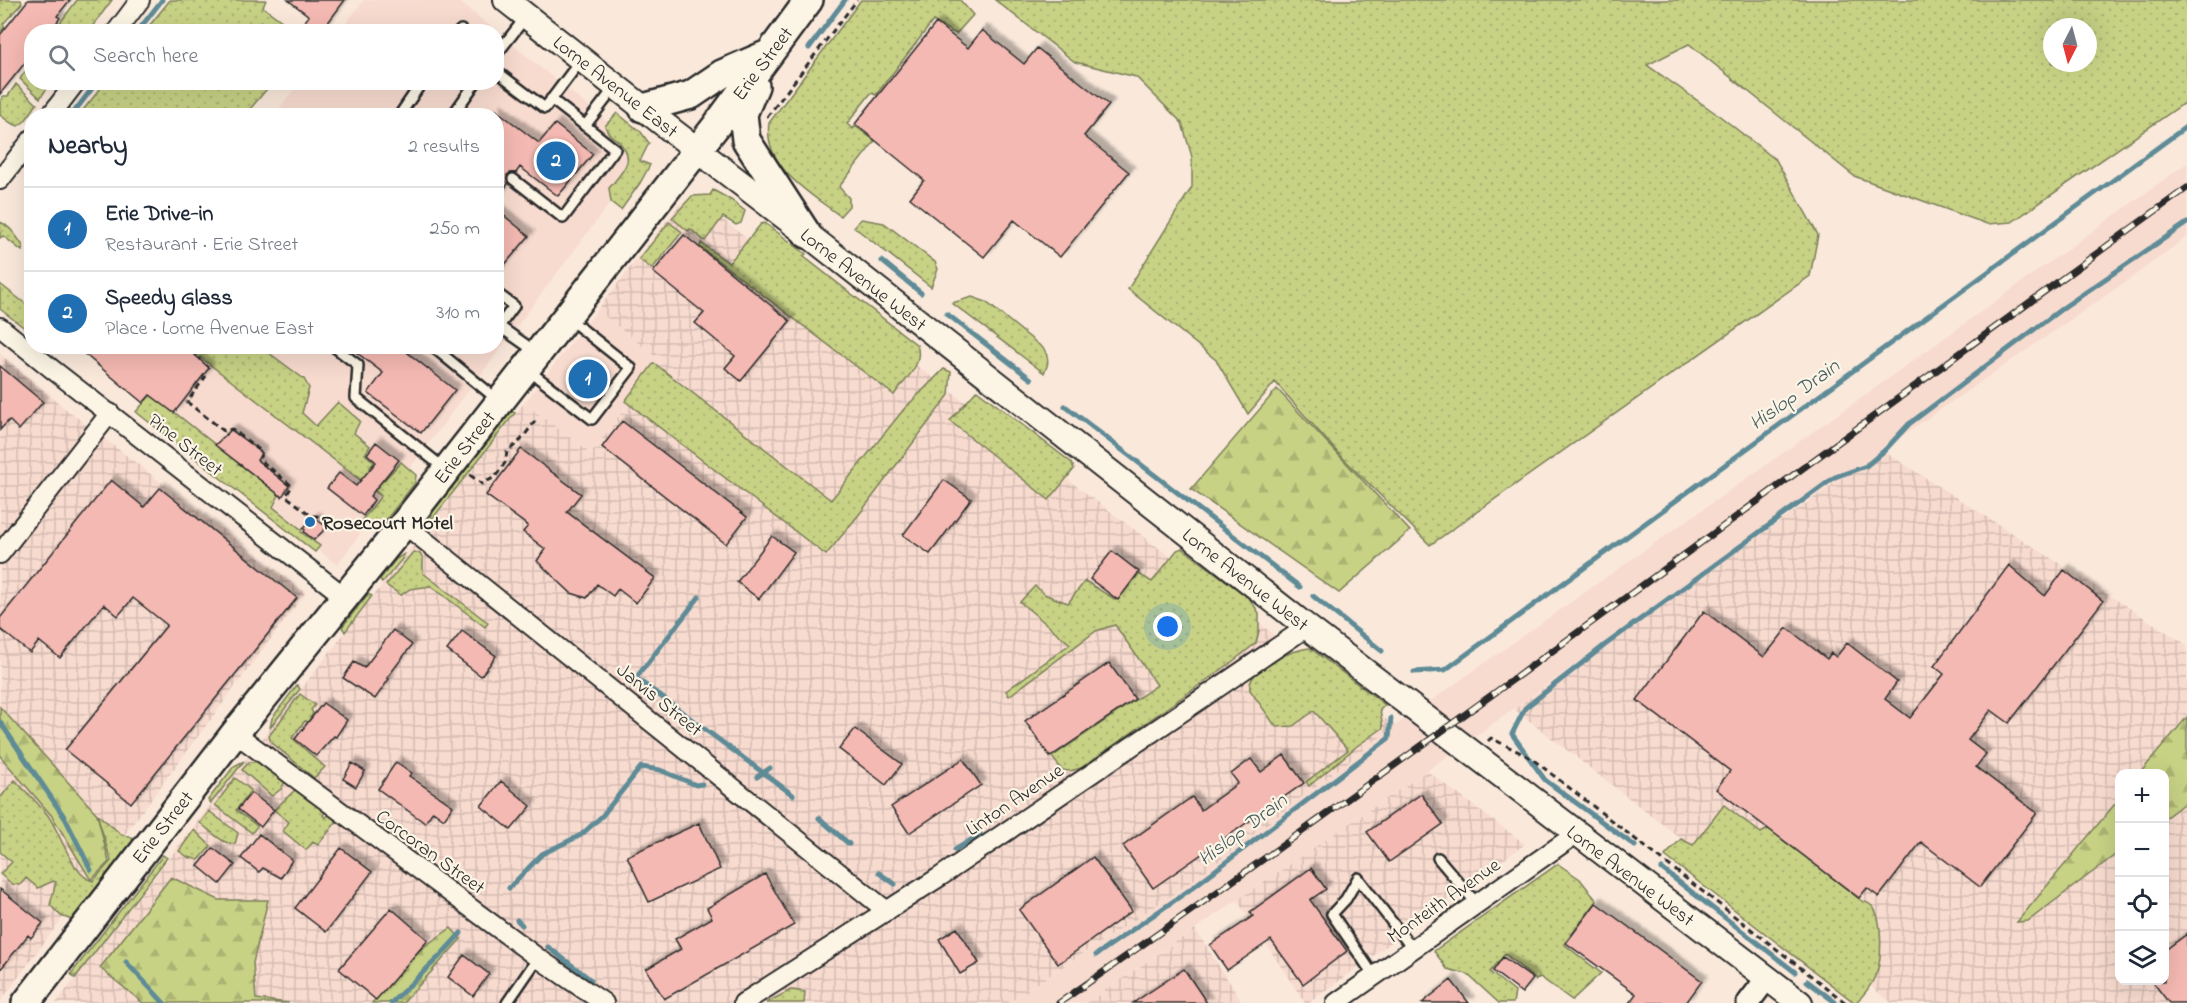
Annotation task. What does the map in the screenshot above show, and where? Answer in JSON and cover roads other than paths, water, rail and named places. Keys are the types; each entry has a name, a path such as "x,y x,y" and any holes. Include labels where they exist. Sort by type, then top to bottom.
{"main road":[{"name":"Lorne Avenue East","path":"506,0 697,149"},
{"name":"Erie Street","path":"26,1003 235,732 404,524 458,472 500,401 697,149 809,0"},
{"path":"643,108 691,95 722,74 767,54"},
{"path":"767,54 743,114 746,140 807,234"},
{"name":"Lorne Avenue West","path":"697,149 1306,627 1800,1003"}],"street":[{"path":"122,24 140,0"},
{"path":"56,108 70,90"},
{"path":"0,180 24,149"},
{"name":"Pine Street","path":"0,327 24,346"},
{"name":"Pine Street","path":"35,354 345,597"},
{"path":"0,554 110,413"},
{"name":"Jarvis Street","path":"404,524 887,911"},
{"name":"Linton Avenue","path":"743,1003 887,911 1306,627"},
{"name":"Corcoran Street","path":"235,732 538,958 604,1003"},
{"name":"Monteith Avenue","path":"1336,1003 1576,834"},
{"path":"1748,1003 1767,978"}],"lane":[{"path":"504,46 527,16"},
{"path":"504,77 544,108 582,59"},
{"path":"585,126 616,86"},
{"path":"404,108 417,90"},
{"path":"458,108 470,90"},
{"path":"513,179 563,218 615,149 551,99"},
{"path":"504,299 514,306 504,317"},
{"path":"504,331 592,419 632,368 582,331 566,316"},
{"path":"344,354 358,365 356,398 458,472"},
{"path":"442,354 500,401"},
{"path":"1438,858 1477,904"},
{"path":"1374,976 1332,914 1346,898 1358,878 1412,948"},
{"path":"507,1003 538,958"}],"waterway":[{"path":"143,24 162,0"},
{"path":"809,48 845,0"},
{"path":"77,108 91,90"},
{"name":"Hislop Drain","path":"1414,672 1445,670 2187,126"},
{"path":"1635,846 1545,780 1512,734 1525,708 1605,645 1835,477 1866,466 1885,450 1909,424 2064,307 2187,223"},
{"path":"882,261 921,293"},
{"path":"947,314 1031,379"},
{"path":"1065,406 1300,587"},
{"path":"1313,596 1382,651"},
{"path":"699,597 636,678 793,795"},
{"name":"Hislop Drain","path":"1096,955 1188,891 1389,738 1391,718"},
{"path":"0,722 65,818 91,870"},
{"path":"509,888 542,854 581,835 602,816 641,767 660,770 696,785 702,784"},
{"path":"757,777 770,768"},
{"path":"819,818 849,844"},
{"path":"955,850 980,834"},
{"path":"1662,869 1795,972"},
{"path":"879,873 895,884"},
{"path":"517,920 522,925"},
{"path":"391,1003 461,933"},
{"path":"548,947 591,980"},
{"path":"126,962 164,1003"},
{"path":"1807,981 1835,1002"}],"railway":[{"path":"1059,1003 1343,802 2187,188"}],"place":[{"name":"Speedy Glass","path":"556,161"},
{"name":"Erie Drive-in","path":"588,379"},
{"name":"Rosecourt Motel","path":"310,522"}]}
